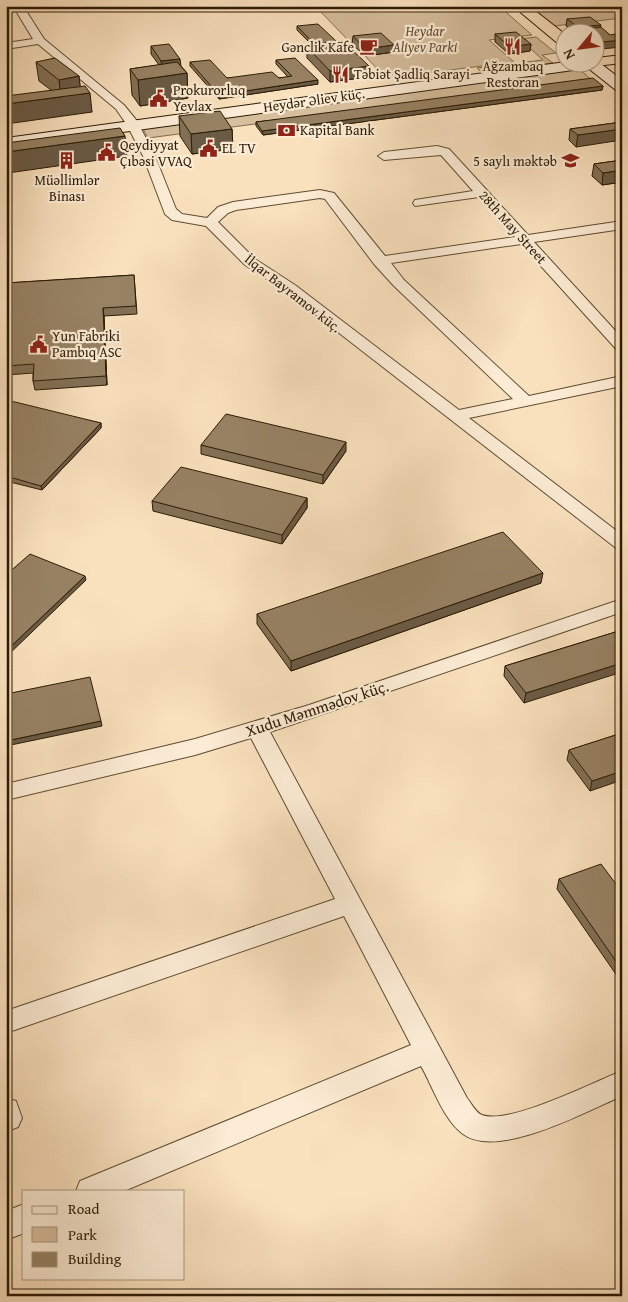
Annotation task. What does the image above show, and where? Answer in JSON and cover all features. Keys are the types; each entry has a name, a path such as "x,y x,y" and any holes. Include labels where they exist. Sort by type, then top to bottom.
{"highway":[{"path":"520,6 556,35"},
{"name":"Heydər Əliev küç.","path":"606,61 622,59"}],"street":[{"path":"18,6 40,42 108,95 133,124 156,170 170,211 177,217 210,222 223,210 233,206 320,194 329,196 378,260 399,283 525,402"},
{"path":"6,46 40,42"},
{"name":"Heydər Əliev küç.","path":"6,143 133,124 556,68"},
{"path":"603,72 622,88"},
{"name":"28th May Street","path":"384,156 441,150 483,193 522,239 622,347"},
{"path":"420,204 483,193"},
{"name":"İlqar Bayramov küç.","path":"210,222 250,262 290,288 622,544"},
{"path":"378,260 622,225"},
{"path":"454,416 622,381"},
{"name":"Xudu Məmmədov küç.","path":"6,792 195,747 326,707 622,604"},
{"path":"257,728 457,1108 474,1126 492,1130 517,1125 622,1083"},
{"path":"6,1022 350,904"},
{"path":"92,1190 427,1051"},
{"path":"6,1226 22,1219"}],"green space":[{"name":"Heydar Aliyev Parki","path":"315,6 499,6 532,35 489,40 514,62 386,78 365,56 393,52 381,40 352,44"},
{"path":"530,6 622,6 622,18 588,22 556,22 556,26"},
{"path":"536,37 556,53 542,55 553,63 482,73 477,68 543,60 520,39"},
{"path":"556,72 583,72 592,80 148,138 142,127"}],"building":[{"path":"590,17 597,22 571,22 567,19"},
{"path":"318,24 336,41 314,44 297,26"},
{"path":"606,31 610,35 622,33 622,40 606,42"},
{"path":"516,32 531,44 510,47 495,34"},
{"path":"381,33 394,45 365,49 353,36"},
{"path":"344,42 369,66 330,71 307,47"},
{"path":"169,44 180,59 161,61 151,46"},
{"path":"55,58 79,76 59,80 36,62"},
{"path":"295,58 318,80 219,95 190,62 210,60 227,78 272,72 279,78 292,76 276,60"},
{"path":"177,62 187,73 138,80 130,69"},
{"path":"593,78 603,86 262,131 256,122"},
{"path":"85,86 90,93 6,104 6,96"},
{"path":"220,111 232,129 191,134 179,116"},
{"path":"622,122 622,129 578,135 570,129"},
{"path":"120,128 125,136 6,152 6,143"},
{"path":"622,160 622,170 603,173 594,164"},
{"path":"134,275 136,306 103,308 106,376 33,381 34,364 6,366 6,283"},
{"path":"11,401 101,423 41,486 6,476 6,405"},
{"path":"226,414 346,442 323,475 201,445"},
{"path":"181,467 307,498 282,535 152,501"},
{"path":"503,532 543,573 291,661 257,614"},
{"path":"30,554 85,576 6,651 6,575"},
{"path":"622,630 622,663 526,693 505,666"},
{"path":"90,677 101,721 6,741 6,694"},
{"path":"622,733 622,771 592,781 569,750"},
{"path":"601,864 622,892 622,970 559,879"}],"place":[{"name":"Ağzambaq Restoran","path":"513,46"},
{"name":"Gənclik Kafe","path":"368,47"},
{"name":"Təbiət Şadliq Sarayi","path":"340,74"},
{"name":"Prokurorluq Yevlax","path":"159,98"},
{"name":"Kapital Bank","path":"286,130"},
{"name":"EL TV","path":"208,148"},
{"name":"Qeydiyyat Çıbəsi VVAQ","path":"106,153"},
{"name":"Müəllimlər Binası","path":"67,160"},
{"name":"5 saylı məktəb","path":"571,161"},
{"name":"Yun Fabriki Pambıq ASC","path":"38,344"}]}
